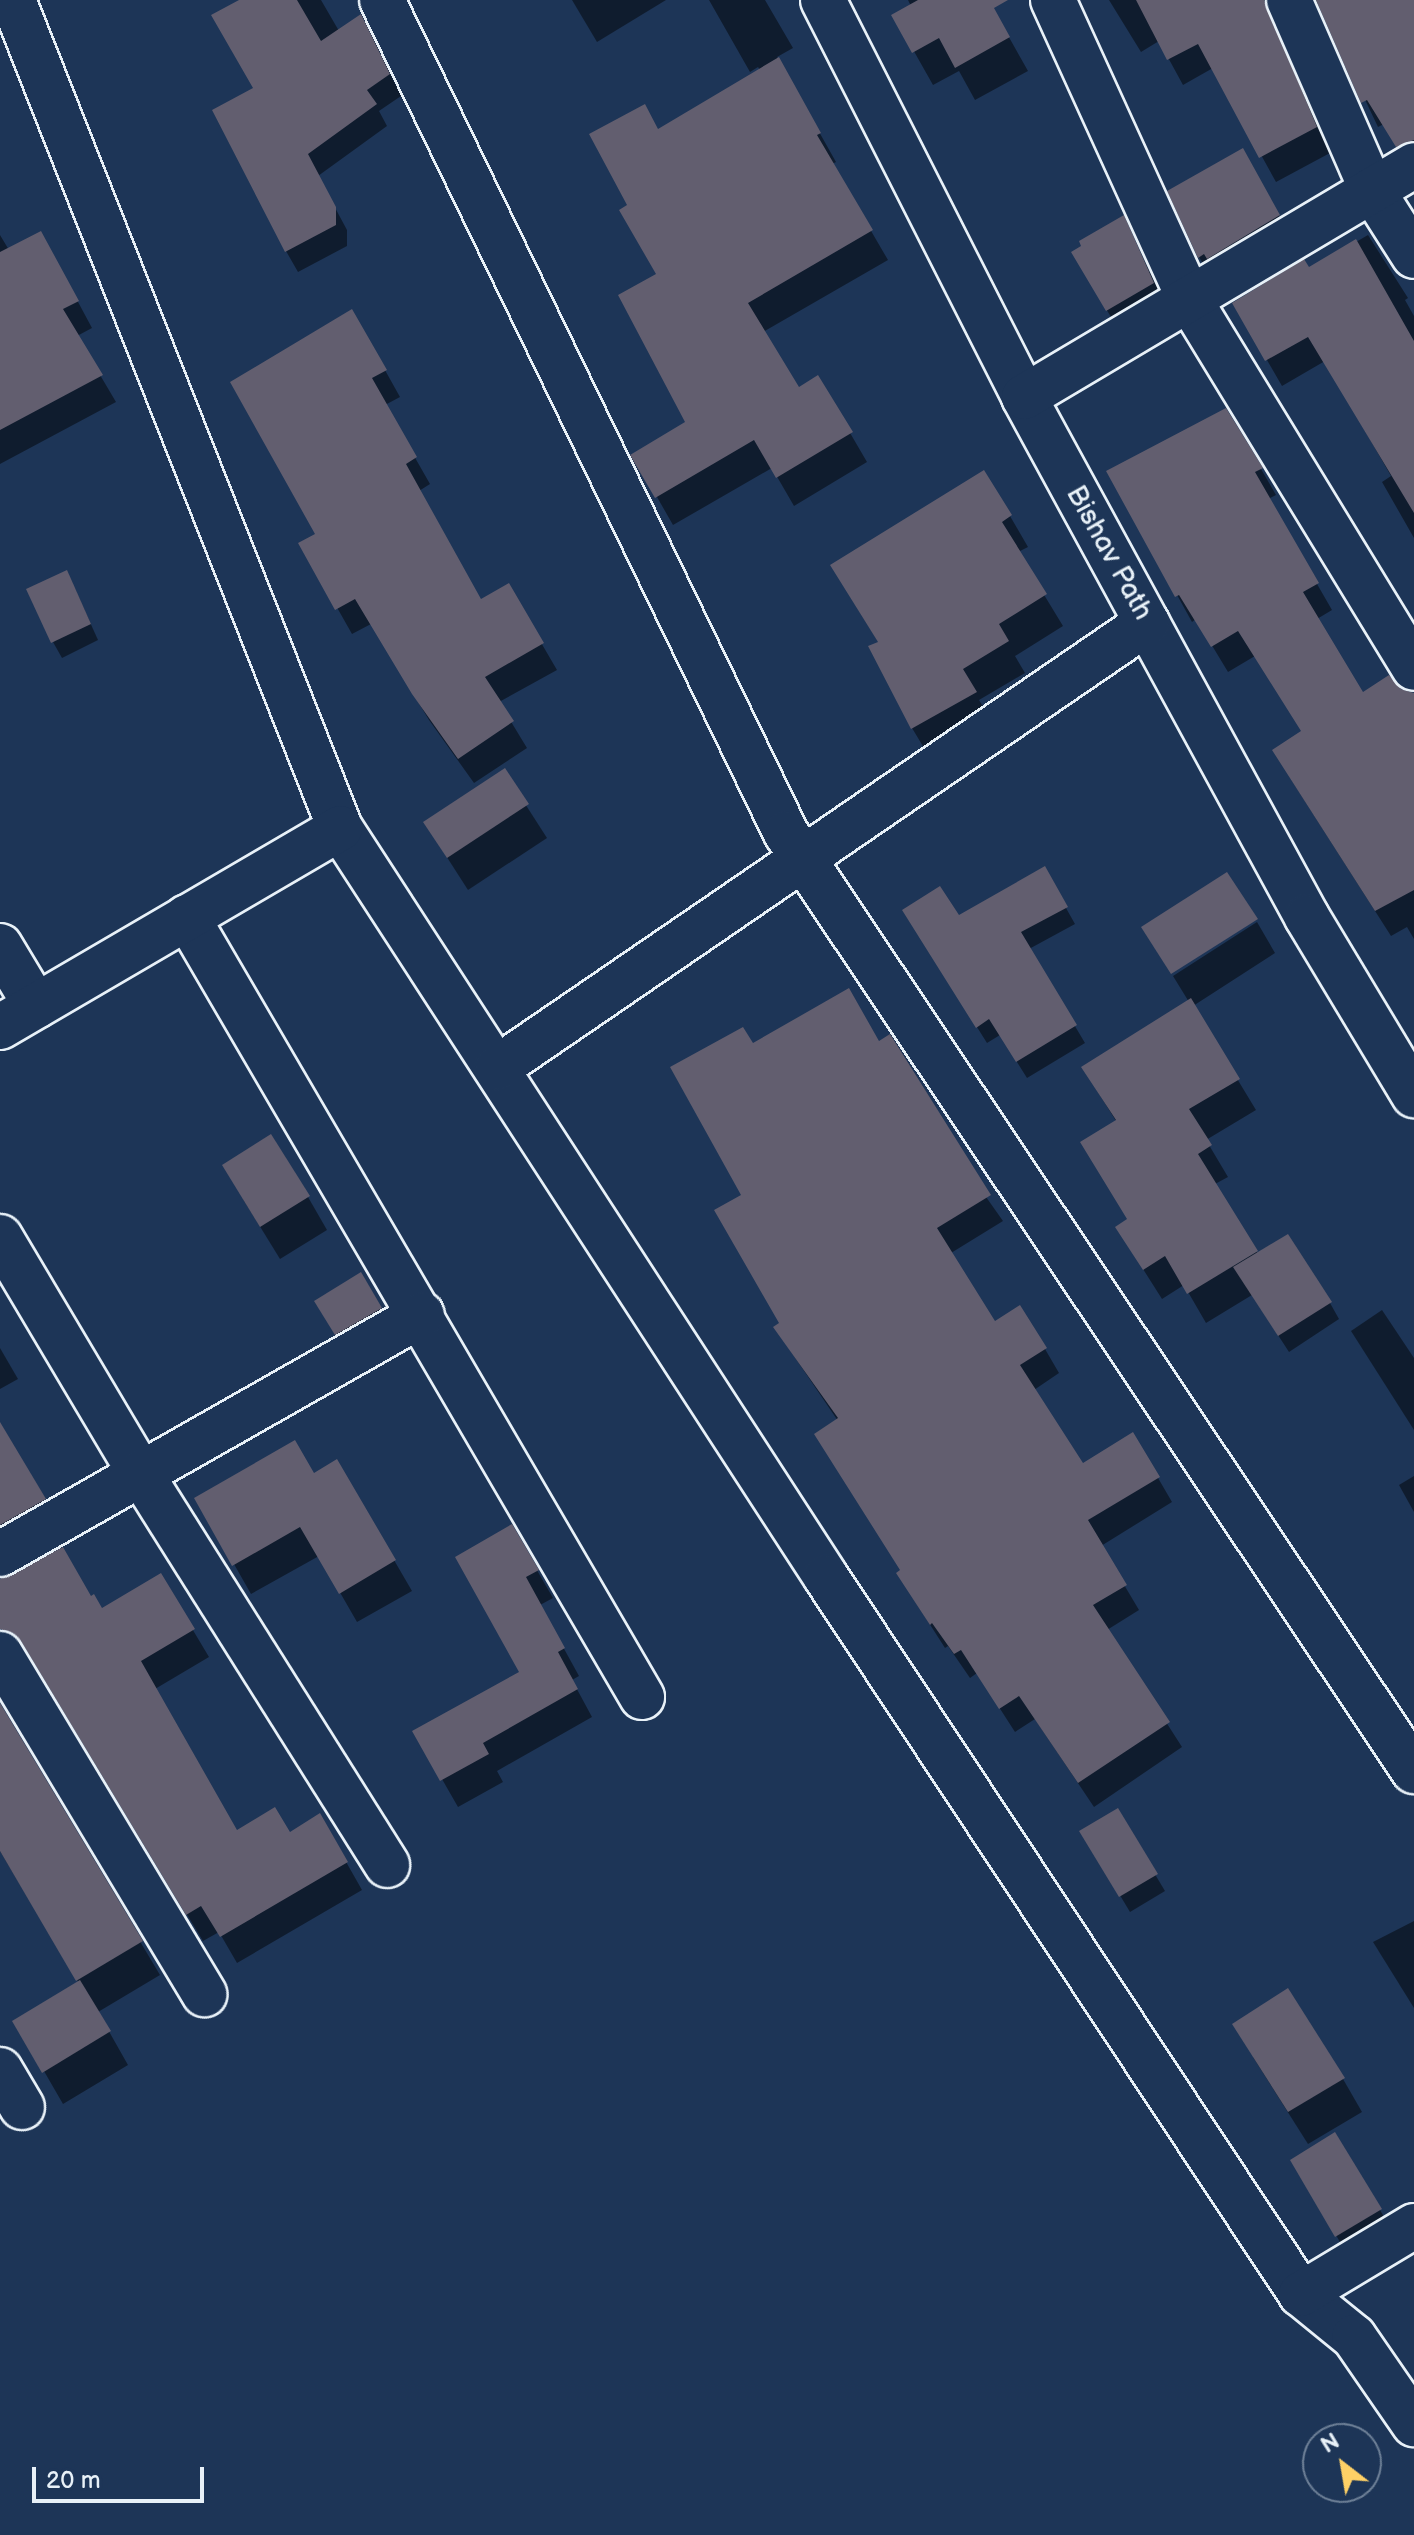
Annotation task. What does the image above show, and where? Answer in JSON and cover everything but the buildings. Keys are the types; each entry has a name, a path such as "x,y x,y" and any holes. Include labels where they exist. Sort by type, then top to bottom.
{"street":[{"path":"13,0 340,828 826,1577 1301,2294 1354,2337 1414,2424"},
{"path":"382,0 786,833 1414,1771"},
{"name":"Bishav Path","path":"823,0 1024,397 1307,917 1414,1095"},
{"path":"1053,0 1189,299 1414,668"},
{"path":"1289,0 1372,190 1414,256"},
{"path":"1024,397 1414,165"},
{"path":"497,1068 1147,623"},
{"path":"0,946 18,1017 340,828"},
{"path":"187,917 422,1314 642,1697"},
{"path":"0,1237 141,1474 387,1865"},
{"path":"0,1554 422,1314"},
{"path":"0,1654 204,1994"},
{"path":"0,2070 22,2107"},
{"path":"1301,2294 1414,2226"}]}
